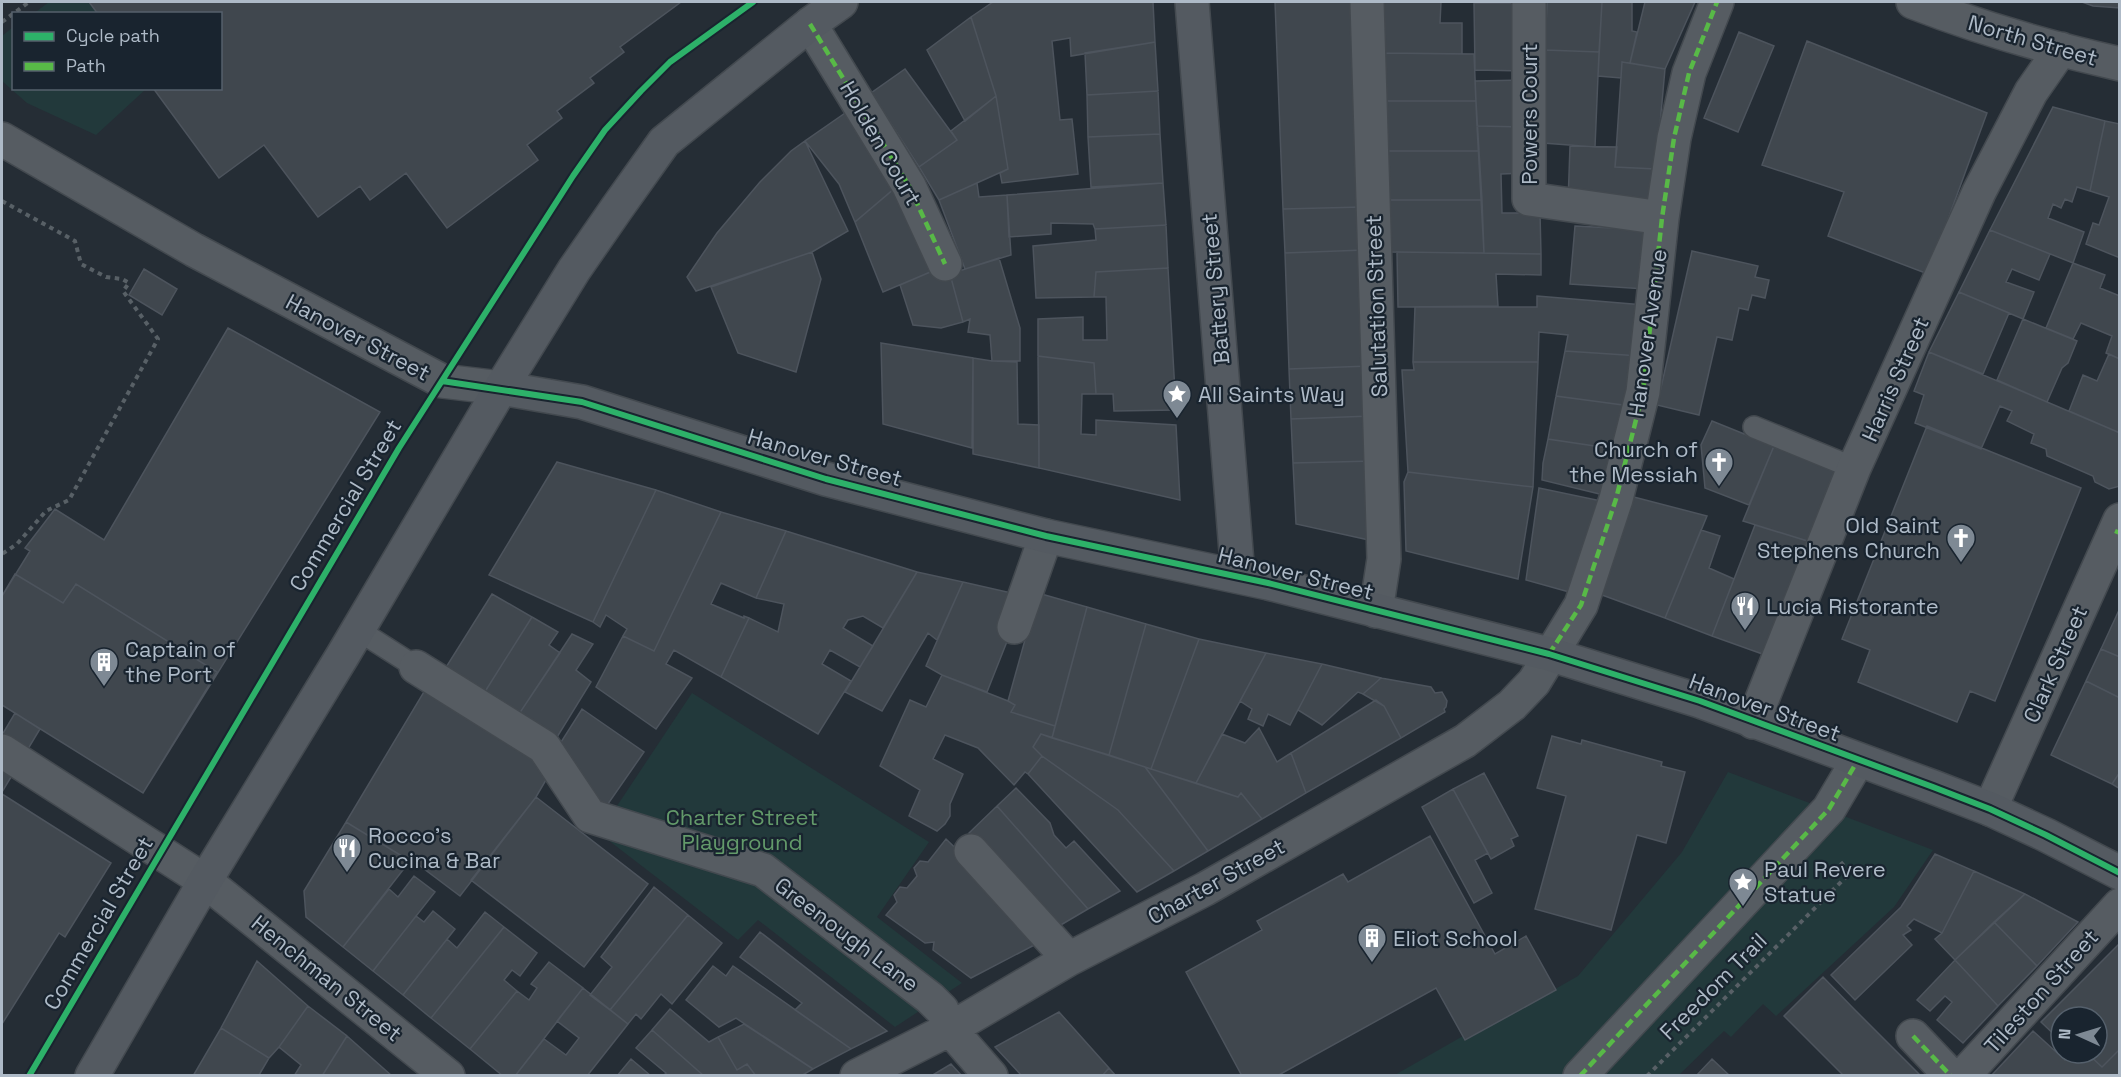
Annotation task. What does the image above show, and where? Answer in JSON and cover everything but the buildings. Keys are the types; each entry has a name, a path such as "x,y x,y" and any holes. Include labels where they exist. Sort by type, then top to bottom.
{"main road":[{"path":"93,1076 205,881 574,270 664,142 810,24 841,2"},
{"name":"Battery Street","path":"1192,2 1238,576"},
{"name":"Hanover Street","path":"501,388 582,402 826,479 1046,536 1238,576 1549,654 1700,701 1990,809 2120,873"}],"street":[{"name":"Salutation Street","path":"1367,2 1384,558 1376,611"},
{"name":"Powers Court","path":"1529,2 1529,199 1662,218"},
{"name":"Hanover Avenue","path":"1549,654 1581,605 1617,499 1643,392 1662,218 1674,138 1689,73 1717,2"},
{"name":"North Street","path":"1913,2 1953,18 2120,64"},
{"name":"Holden Court","path":"810,24 909,186 945,264"},
{"name":"Harris Street","path":"1753,722 1854,468 1979,192 2031,92 2061,49"},
{"name":"Hanover Street","path":"2,139 194,250 442,381 501,388"},
{"name":"Clark Street","path":"1990,809 2118,528"},
{"path":"1014,627 1046,536"},
{"name":"Charter Street","path":"857,1076 946,1020 1205,889 1465,741 1512,705 1534,682 1549,654"},
{"name":"Greenough Lane","path":"416,667 544,747 590,816 763,870 930,998 991,1076"},
{"name":"Henchman Street","path":"2,751 205,881 448,1076"},
{"path":"1580,1076 1829,809 1858,760"},
{"path":"971,851 1069,959"},
{"name":"Tileston Street","path":"1963,1076 2120,905"},
{"path":"1913,1036 1951,1076"}],"lane":[{"path":"1754,427 1854,468"},
{"name":"Greenough Lane","path":"358,630 416,667"}],"path":[{"path":"15,12 28,2"},
{"path":"2,201 75,242 81,264 106,277 122,279 129,283 123,291 158,339 69,500 46,512 17,544 2,554"}],"green space":[{"path":"49,2 89,2 97,12 36,12"},
{"path":"12,28 12,90 2,81 2,36"},
{"path":"12,90 145,90 96,135 27,103"},
{"name":"Charter Street Playground","path":"692,693 929,842 877,917 962,983 895,1027 758,920 738,940 599,833"},
{"path":"1728,772 1933,850 1894,907 1776,1016 1763,1004 1731,1037 1724,1031 1679,1075 1393,1076 1463,1036 1466,1040 1578,976 1682,852"}],"marked path":[{"path":"1549,654 1581,605 1616,499 1643,392 1662,218 1674,138 1689,73 1717,2"},
{"path":"810,24 909,186 945,264"},
{"path":"2115,531 2120,533"},
{"path":"1580,1076 1829,809 1858,760"},
{"path":"1913,1036 1951,1076"}],"cycle path":[{"name":"Commercial Street","path":"29,1076 399,448 573,176 605,130 670,62 753,2"},
{"path":"442,381 582,402 826,479 1046,536 1268,583 1549,654 1700,701 1933,787 1990,809 2120,873"}],"place":[{"name":"All Saints Way","path":"1177,420"},
{"name":"Church of the Messiah","path":"1719,488"},
{"name":"Old Saint Stephens Church","path":"1961,564"},
{"name":"Lucia Ristorante","path":"1745,632"},
{"name":"Captain of the Port","path":"104,688"},
{"name":"Rocco's Cucina & Bar","path":"347,874"},
{"name":"Paul Revere Statue","path":"1743,908"},
{"name":"Eliot School","path":"1372,964"}]}
